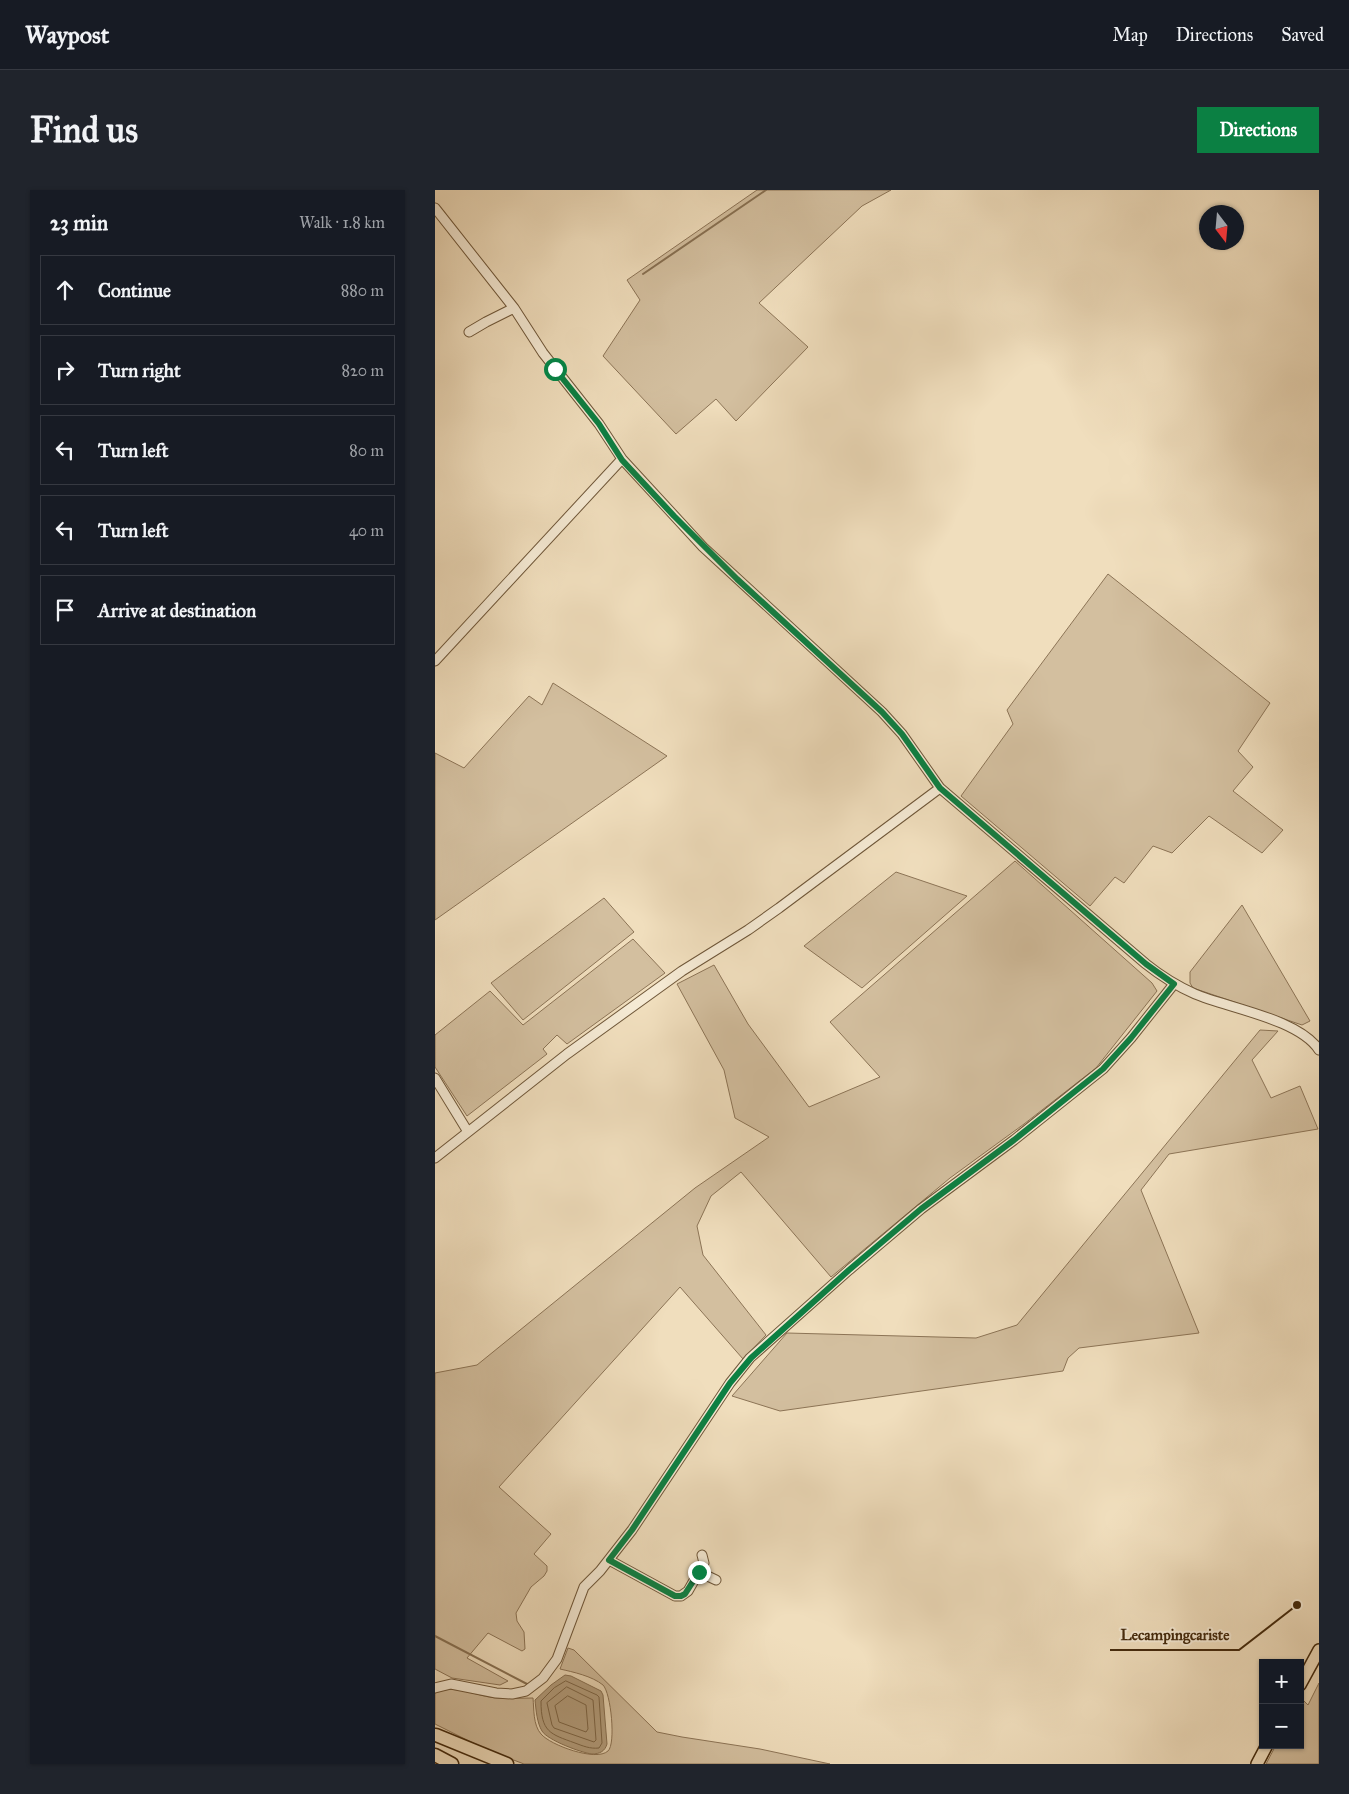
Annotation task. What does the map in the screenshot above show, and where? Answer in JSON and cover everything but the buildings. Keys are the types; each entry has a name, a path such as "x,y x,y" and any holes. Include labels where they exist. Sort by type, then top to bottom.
{"highway":[{"path":"435,1735 489,1764"},
{"path":"435,1735 507,1764"},
{"path":"435,1755 452,1764"}],"main road":[{"path":"1304,1677 1319,1650"},
{"path":"1257,1764 1265,1749"}],"street":[{"path":"435,208 514,308 543,353 599,424 622,460 703,547 882,712 902,734 940,788 1146,964 1174,984 1196,994 1300,1032 1319,1050"},
{"path":"469,332 514,308"},
{"path":"435,661 622,460"},
{"path":"435,1158 567,1054 682,971 749,930 940,788"},
{"path":"435,1688 451,1684 496,1693 512,1694 537,1684 549,1672 557,1659 584,1587 609,1560 632,1530 730,1383 751,1358 849,1270 921,1209 1014,1140 1103,1069 1131,1038 1174,984"},
{"path":"435,1078 468,1132"},
{"path":"609,1560 675,1596 681,1596 685,1594 704,1563 702,1555"},
{"path":"699,1572 717,1580"}],"shaded area":[{"path":"757,190 891,190 862,206 759,303 808,347 736,421 716,399 676,434 603,356 640,300 627,280"},
{"path":"1108,574 1270,703 1238,751 1253,767 1233,791 1283,830 1262,853 1209,816 1172,853 1153,846 1124,883 1115,877 1090,906 961,796 1013,724 1007,710"},
{"path":"553,683 667,756 435,920 435,753 464,768 529,696 542,705"},
{"path":"1015,861 1152,983 1157,991 1096,1068 950,1178 831,1277 741,1172 711,1196 697,1226 703,1255 766,1335 743,1359 680,1287 499,1487 551,1534 534,1554 547,1566 547,1571 531,1587 516,1613 517,1621 524,1632 525,1649 522,1651 488,1633 467,1658 508,1681 500,1685 452,1678 435,1669 435,1373 477,1365 695,1188 769,1137 735,1118 724,1070 677,984 714,965 748,1024 809,1107 880,1077 830,1022"},
{"path":"896,872 967,896 862,988 804,946"},
{"path":"604,898 634,932 523,1020 491,983"},
{"path":"1242,905 1310,1021 1302,1025 1193,988 1190,983 1190,972"},
{"path":"633,939 665,973 567,1044 557,1035 543,1049 547,1054 467,1116 435,1067 435,1035 490,991 523,1025"},
{"path":"1260,1030 1278,1031 1252,1060 1271,1098 1300,1086 1318,1129 1169,1154 1141,1190 1199,1333 1079,1348 1068,1358 1063,1371 780,1411 732,1396 787,1333 976,1338 1017,1325"},
{"path":"568,1648 574,1650 657,1732 760,1749 830,1764 524,1764 485,1749 435,1724 435,1693 442,1690 458,1690 497,1698 533,1698 534,1717 538,1730 546,1738 573,1751 594,1755 608,1751 612,1739 612,1729 606,1690 603,1685 593,1679 560,1669"},
{"path":"1319,1683 1319,1764 1266,1764 1274,1749 1304,1749 1304,1701 1308,1705"}],"water":[{"path":"565,1675 571,1676 601,1691 603,1695 607,1744 600,1753 587,1753 565,1746 545,1735 540,1728 535,1700"}],"waterway":[{"path":"643,274 766,190"},
{"path":"435,1636 527,1684"}],"place":[{"name":"Lecampingcariste","path":"1297,1605"}],"route":[{"path":"555,369 599,424 622,460 703,547 882,712 902,734 940,788 1146,964 1174,984 1131,1038 1103,1069 1014,1140 921,1209 849,1270 751,1358 730,1383 632,1530 609,1560 675,1596 685,1594 699,1572"}]}
